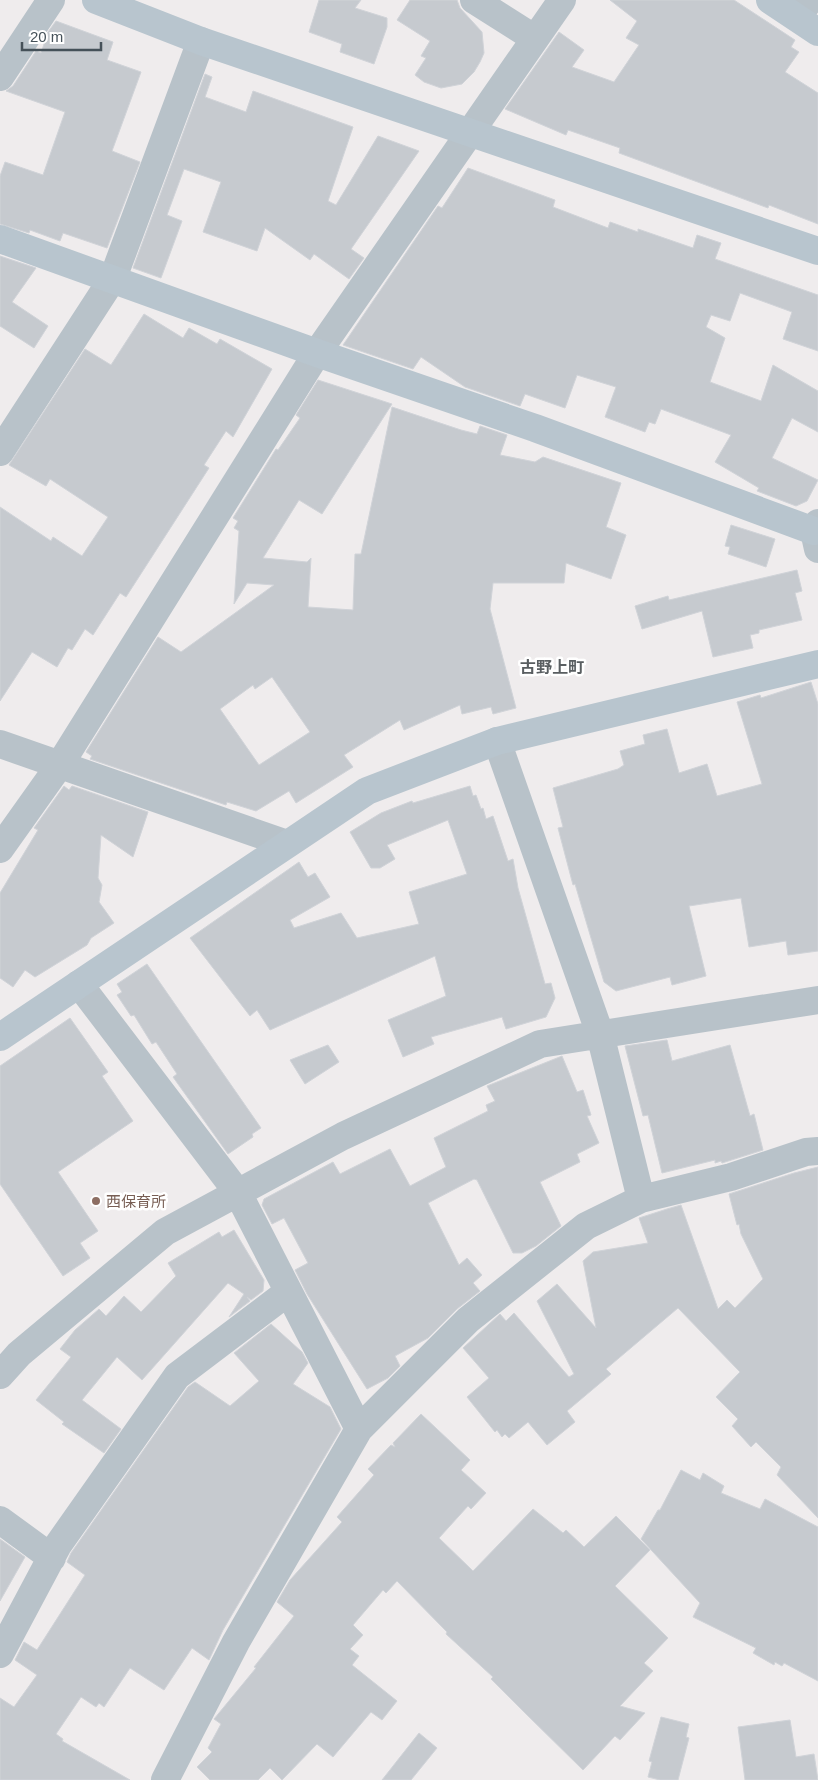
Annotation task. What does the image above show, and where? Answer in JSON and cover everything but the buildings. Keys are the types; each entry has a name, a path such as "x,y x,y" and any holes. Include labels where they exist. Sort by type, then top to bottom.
{"street":[{"path":"0,77 50,0"},
{"path":"96,0 201,41 818,252"},
{"path":"474,0 534,38"},
{"path":"0,849 59,766 317,354 562,0"},
{"path":"770,0 808,16"},
{"path":"0,452 114,278 201,41"},
{"path":"0,239 114,278 317,354 535,428 817,534"},
{"path":"0,1037 367,791 498,741 818,664"},
{"path":"498,741 600,1034 640,1200"},
{"path":"0,744 287,844"},
{"path":"79,984 238,1193 359,1429"},
{"path":"0,1375 20,1354 165,1232 343,1136 540,1044 818,1000"},
{"path":"165,1780 236,1642 359,1429 468,1320 586,1226 640,1200 731,1177 806,1152 818,1151"},
{"path":"0,1654 58,1545 177,1376 288,1292"},
{"path":"0,1520 52,1558"}],"place":[{"name":"西保育所","path":"96,1201"}],"district":[{"name":"古野上町","path":"552,667"}]}
